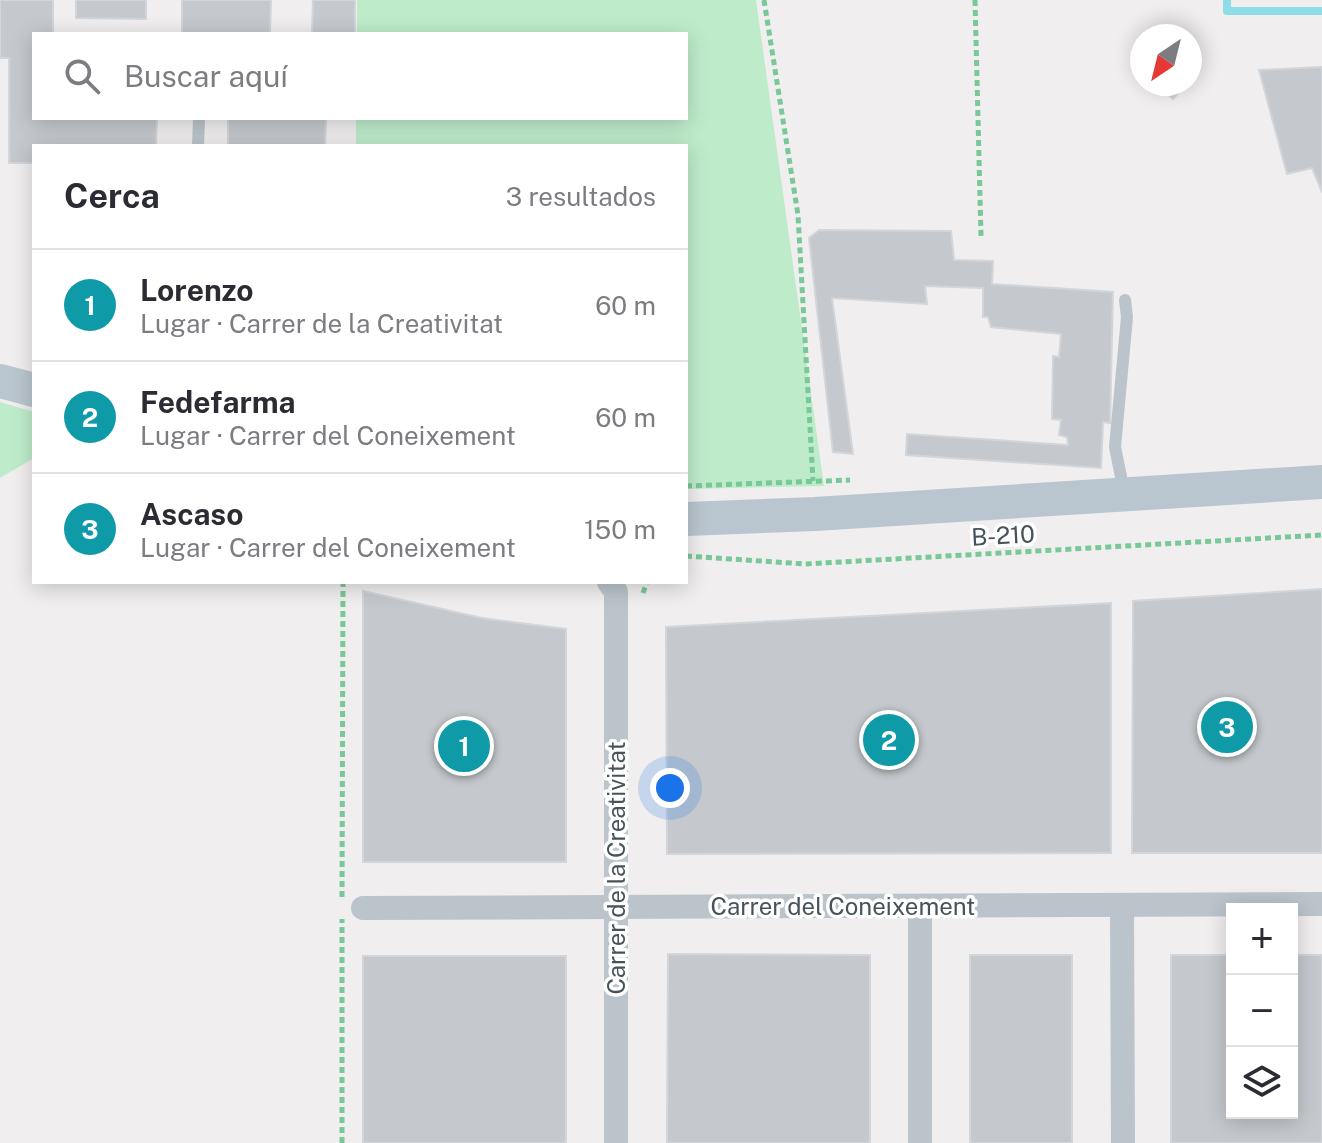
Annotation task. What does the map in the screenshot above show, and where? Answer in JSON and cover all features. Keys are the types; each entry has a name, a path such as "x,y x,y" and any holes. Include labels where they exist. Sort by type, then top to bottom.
{"main road":[{"path":"0,381 32,389"},
{"name":"B-210","path":"688,519 815,514 1322,482"}],"street":[{"name":"Carrer de la Creativitat","path":"616,1143 616,908 623,587"},
{"name":"Carrer del Coneixement","path":"349,908 1322,904"},
{"path":"1122,905 1123,1143"},
{"path":"920,906 920,1143"}],"lane":[{"path":"198,144 199,120"},
{"path":"1125,300 1127,317 1115,447 1125,495"}],"path":[{"path":"764,0 798,215 815,514"},
{"path":"975,0 981,236"},
{"name":"B-210","path":"688,556 805,564 1322,535"},
{"path":"342,1143 349,908 343,584"}],"green space":[{"path":"357,0 756,0 824,486 688,489 688,144 356,144 356,120 688,120 688,32 357,32"},
{"path":"0,402 32,411 32,459 0,478"}],"building":[{"path":"0,0 53,0 53,32 32,32 32,120 157,120 156,144 32,144 32,163 9,163 9,58 0,58"},
{"path":"76,0 146,0 146,19 76,18"},
{"path":"182,0 271,0 270,32 182,32"},
{"path":"313,0 355,0 355,32 312,32"},
{"path":"1322,67 1322,192 1312,168 1287,174 1259,70"},
{"path":"228,120 326,120 325,144 228,144"},
{"path":"819,230 951,231 954,260 993,261 992,284 1113,292 1110,423 1103,422 1101,468 906,455 907,434 1068,445 1067,437 1059,435 1061,420 1052,419 1053,356 1059,357 1061,334 991,327 988,317 983,317 983,288 925,286 927,304 832,298 853,454 833,452 809,238"},
{"path":"1322,589 1322,853 1132,853 1133,601"},
{"path":"363,591 482,618 566,629 566,862 363,862"},
{"path":"1111,603 1111,853 667,854 666,627"},
{"path":"668,954 870,955 870,1143 667,1143"},
{"path":"970,955 1072,955 1072,1143 970,1143"},
{"path":"1171,955 1226,955 1226,1119 1298,1119 1298,955 1322,955 1322,1143 1171,1143"},
{"path":"363,956 566,956 566,1143 363,1143"}],"waterway":[{"path":"1227,0 1227,11 1322,11"}],"place":[{"name":"Ascaso","path":"1227,727"},
{"name":"Fedefarma","path":"889,740"},
{"name":"Lorenzo","path":"464,746"}]}
